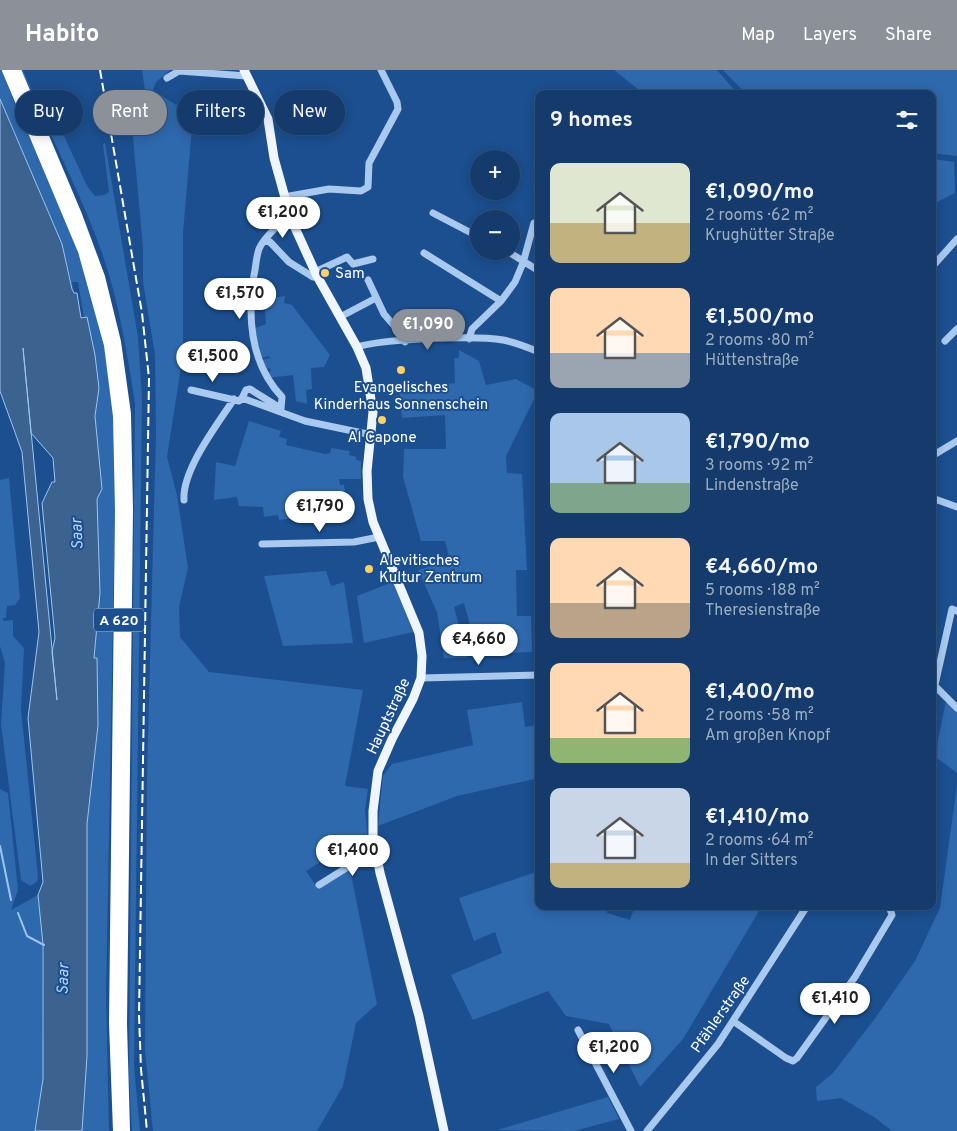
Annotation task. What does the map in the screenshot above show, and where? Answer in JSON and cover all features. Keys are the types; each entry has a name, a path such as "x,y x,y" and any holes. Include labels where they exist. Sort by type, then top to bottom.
{"highway":[{"name":"A 620","path":"7,70 84,251 109,345 118,416 120,510 114,1023 118,1131"},
{"name":"A 620","path":"16,70 77,215 100,277 116,342 126,414 128,510 122,1024 125,1131"}],"main road":[{"name":"Hauptstraße","path":"245,73 268,118 284,197 291,219 316,274 357,347 366,368 370,387 372,435 367,471 368,499 373,522 417,628 422,656 421,678 413,699 378,771 372,823 375,850 420,1016 444,1131"}],"street":[{"path":"284,197 329,190 361,191 368,187 369,163 398,109 397,102 381,70"},
{"path":"167,78 179,71 245,73"},
{"path":"433,213 470,232"},
{"path":"469,338 472,329 501,301 515,282 523,263 534,223"},
{"path":"275,228 259,250 250,304 251,332 267,380 282,397 281,410"},
{"path":"936,262 957,239"},
{"path":"264,242 270,242 292,265 313,277 348,256 353,264 373,259"},
{"path":"424,253 501,301"},
{"path":"519,260 535,269"},
{"path":"368,280 384,314 403,336 405,342"},
{"path":"340,317 376,298"},
{"path":"945,341 957,329"},
{"path":"357,347 469,338 502,340 535,351"},
{"path":"192,390 239,401 242,398 281,410 305,421 372,435"},
{"path":"184,500 185,482 221,417 234,400"},
{"path":"936,454 957,441"},
{"path":"936,499 957,507"},
{"path":"262,544 354,542 379,537"},
{"path":"936,676 951,612 952,609 957,611"},
{"path":"421,678 535,675"},
{"path":"936,686 957,708"},
{"path":"319,885 375,850"},
{"name":"Pfählerstraße","path":"647,1131 690,1080 733,1021 804,910"},
{"path":"733,1021 793,1061 855,977 892,915 890,910"},
{"path":"578,1030 631,1131"}],"shaded area":[{"path":"0,70 2,70 15,105 15,134 0,99"},
{"path":"21,70 23,70 32,90 29,90"},
{"path":"142,70 170,70 156,82 153,90 145,90"},
{"path":"614,70 717,70 734,90 639,90"},
{"path":"723,70 957,70 957,156 936,153 936,90 742,90"},
{"path":"167,99 177,105 177,135 191,135 183,233 183,354 167,457 177,495 188,568 179,607 180,637 209,672 363,690 345,786 368,789 365,810 369,851 347,865 336,863 330,856 306,871 318,889 350,869 377,1004 356,1023 343,1086 317,1131 153,1131 145,1050 147,773 156,434 155,355 143,282 143,248 133,135 167,135"},
{"path":"15,135 29,135 69,221 105,338 114,408 115,510 106,995 109,1131 82,1131 87,1056 87,824 98,725 94,658 100,593 97,499 102,489 95,416 99,388 78,282 72,282 74,293 62,244"},
{"path":"51,135 64,135 87,186 95,196 104,195 109,192 103,144 105,143 138,337 142,398 134,1066 140,1131 132,1131 129,1077 135,403 118,308 102,253 81,200"},
{"path":"936,159 954,162 955,193 936,202"},
{"path":"285,296 284,303 292,305 330,355 324,367 311,368 312,389 306,390 307,404 296,401 293,375 268,378 266,373 271,371 270,368 265,370 262,360 270,358 269,356 261,358 253,329 266,324 264,299"},
{"path":"459,350 479,361 486,385 516,379 535,389 535,397 506,456 507,473 522,474 527,570 516,570 517,616 531,616 532,652 478,654 464,603 454,607 467,658 444,658 437,612 418,570 450,560 445,541 421,541 403,477 404,449 446,449 445,415 402,418 399,389 455,383 454,358 459,358"},
{"path":"249,421 281,431 279,437 287,439 286,445 325,454 330,453 331,448 350,451 349,455 361,461 361,479 339,479 340,485 344,485 345,491 329,494 332,513 279,520 278,515 264,517 263,507 239,506 237,497 214,500 216,462 235,466"},
{"path":"9,478 20,598 15,605 7,606 6,618 3,618 3,621 13,620 13,636 24,648 21,709 38,877 37,882 30,886 21,880 1,724 5,663 0,646 0,480"},
{"path":"326,571 331,586 344,582 353,643 283,646 264,576"},
{"path":"393,582 413,632 364,643 357,596"},
{"path":"946,701 957,710 957,773 937,758 938,740"},
{"path":"522,702 525,727 535,726 535,779 457,796 378,826 383,776 392,764 473,745 467,710"},
{"path":"957,785 957,1131 892,1131 874,1117 841,1098 817,1101 816,1087 833,1073 876,1017 915,961 940,908"},
{"path":"0,789 8,793 18,890 11,910 38,895 42,917 43,1079 35,1131 0,1131"},
{"path":"535,872 535,910 607,910 607,913 630,920 634,910 760,910 683,1039 640,1087 609,1024 566,1016 548,991 473,1020 451,975 502,953 495,932 474,941 459,898"},
{"path":"608,1097 619,1119 574,1131 497,1130"}],"water":[{"name":"Saar","path":"0,99 62,244 72,289 74,293 77,293 81,318 87,317 95,355 99,388 95,416 102,489 97,499 100,593 94,658 97,658 98,725 87,824 87,1056 82,1131 35,1131 43,1079 43,944 38,895 43,882 28,718 39,632 22,452 0,391","holes":["31,433 53,458 55,482 52,482 42,503 55,638 52,651"]}],"waterway":[{"path":"0,846 11,900"},
{"path":"18,913 27,936 44,945"}],"railway":[{"path":"100,70 142,313 149,378 139,1015 141,1069 147,1131"}],"place":[{"name":"Sam","path":"325,273"},
{"name":"Evangelisches Kinderhaus Sonnenschein","path":"401,370"},
{"name":"Al Capone","path":"382,420"},
{"name":"Alevitisches Kultur Zentrum","path":"369,569"}]}
